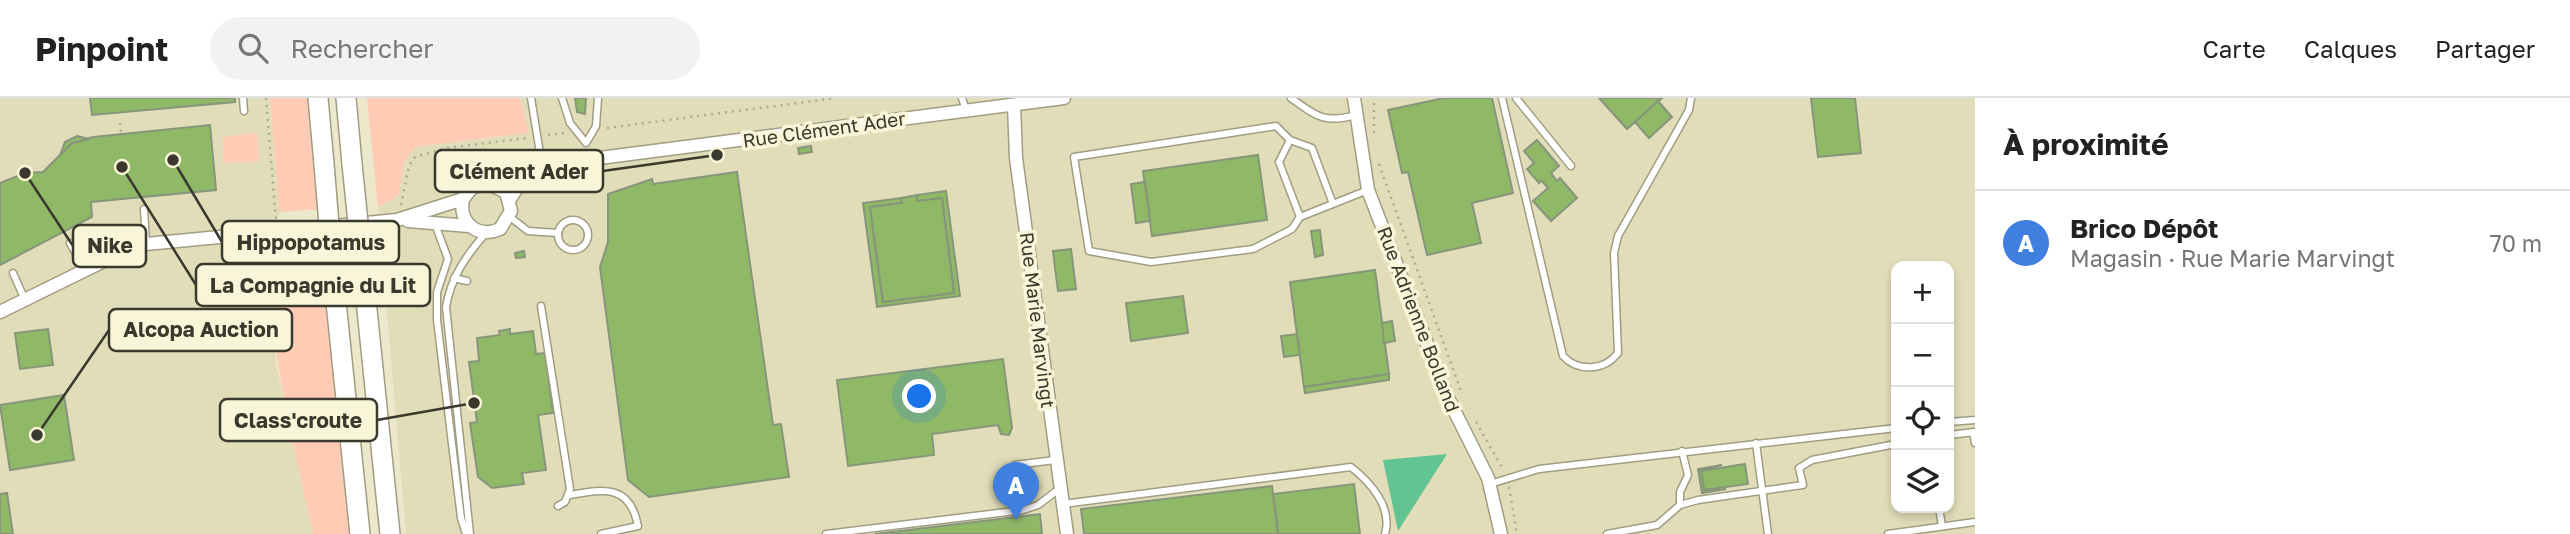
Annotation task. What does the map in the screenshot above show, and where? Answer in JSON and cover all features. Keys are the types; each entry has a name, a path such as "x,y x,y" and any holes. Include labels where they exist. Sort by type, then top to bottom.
{"main road":[{"path":"318,98 360,534"},
{"path":"346,98 390,534"}],"street":[{"name":"Rue Clément Ader","path":"0,312 146,244 397,220 463,199 472,187 509,172 542,165 965,102 1014,105 1064,98"},
{"name":"Rue Adrienne Bolland","path":"1354,98 1368,190 1447,396 1490,484 1501,534"},
{"name":"Rue Marie Marvingt","path":"1014,105 1016,158 1067,534"},
{"path":"485,233 500,229 510,217 510,199 519,185 542,165"},
{"path":"486,183 500,187 510,199"},
{"path":"463,199 462,213 469,226"},
{"name":"Rue Clément Ader","path":"397,220 469,226 485,233"}],"lane":[{"path":"243,98 244,111"},
{"path":"531,98 542,165"},
{"path":"562,98 570,124 586,143 589,159"},
{"path":"586,143 596,126 598,98"},
{"path":"1291,98 1315,115 1333,121 1356,115"},
{"path":"1502,98 1563,356 1580,367 1611,363 1618,353 1614,253 1618,236 1689,110 1691,98"},
{"path":"1516,98 1571,166"},
{"path":"1333,204 1312,148 1290,140 1276,126 1074,157 1088,251 1151,262 1253,249 1292,229 1300,217 1333,204 1368,190"},
{"path":"1290,140 1279,162 1300,217"},
{"path":"144,209 146,244"},
{"path":"510,217 528,231 558,233"},
{"path":"578,221 586,227 588,237 580,249 570,250 562,246 558,233 563,224 578,221"},
{"path":"435,224 448,259 437,292 437,320 461,518 468,534"},
{"path":"468,534 446,307 454,278 485,233"},
{"path":"70,243 85,271"},
{"path":"13,273 25,300"},
{"path":"454,278 467,281"},
{"path":"541,306 570,495"},
{"path":"437,320 448,320"},
{"path":"1954,421 1975,419"},
{"path":"1490,484 1539,469 1891,429"},
{"path":"1954,434 1974,432 1975,443"},
{"path":"1756,443 1768,534"},
{"path":"1607,534 1657,525 1680,505 1698,499 1803,485 1799,468 1812,460 1891,444"},
{"path":"1680,505 1680,492 1688,475 1682,451"},
{"path":"1016,465 1055,460"},
{"path":"1063,504 1351,467 1377,492 1384,510 1385,534"},
{"path":"826,534 1023,509 1038,505 1061,488"},
{"path":"558,506 570,495 599,489 623,497 634,507 638,526 601,534"},
{"path":"1940,513 1942,526"},
{"path":"1888,534 1975,522"}],"path":[{"path":"266,98 276,233"},
{"path":"1373,141 1374,98"},
{"path":"120,123 121,133"},
{"path":"1376,153 1381,176 1466,403"},
{"path":"1472,414 1507,479 1517,534"}],"shaded area":[{"path":"0,98 270,98 279,207 282,212 276,220 276,233 268,246 268,284 276,364 313,534 0,534"},
{"path":"270,98 308,98 319,209 282,212 279,207"},
{"path":"367,98 520,98 529,133 415,147 404,163 399,195 378,207"},
{"path":"520,98 1975,98 1975,534 406,534 378,207 399,195 403,163 415,147 529,133"},
{"path":"257,133 259,161 223,163 223,137"},
{"path":"322,242 350,534 313,534 283,391 272,319 268,246"},
{"path":"1447,454 1398,531 1383,460"}],"building":[{"path":"90,98 235,98 235,102 92,115"},
{"path":"575,98 586,98 585,114 577,112"},
{"path":"1444,98 1492,98 1513,193 1472,203 1481,243 1427,255 1408,172 1402,173 1388,110"},
{"path":"1599,98 1662,98 1627,129"},
{"path":"1811,98 1855,98 1861,153 1818,157"},
{"path":"1658,101 1672,117 1649,138 1635,122"},
{"path":"210,125 216,190 91,202 92,217 0,265 0,183 25,173 43,172 72,143 93,137"},
{"path":"77,136 89,139 72,143 60,155 65,142"},
{"path":"1537,140 1559,166 1551,173 1557,181 1560,178 1577,198 1551,221 1533,201 1548,188 1542,181 1539,183 1527,169 1534,163 1524,151"},
{"path":"811,146 812,152 799,154 798,148"},
{"path":"1258,155 1267,220 1152,236 1143,171"},
{"path":"737,172 773,425 781,424 789,477 649,497 628,480 600,267 608,242 608,194 652,179 653,184"},
{"path":"1145,182 1150,221 1136,223 1131,184"},
{"path":"946,191 960,296 877,307 863,203 901,198 902,203 870,207 883,302 954,293 942,198 917,201 917,195"},
{"path":"917,195 917,201 942,198 954,293 883,302 870,207 902,203 901,198"},
{"path":"1320,230 1323,255 1315,257 1311,231"},
{"path":"1071,249 1076,289 1058,291 1053,251"},
{"path":"524,251 525,257 516,258 515,253"},
{"path":"1375,270 1389,374 1304,387 1290,282"},
{"path":"1183,296 1188,333 1131,341 1126,303"},
{"path":"1392,321 1395,341 1384,343 1382,323"},
{"path":"48,329 53,365 20,369 15,333"},
{"path":"510,329 510,334 533,331 536,354 545,353 553,413 538,415 546,470 522,473 524,484 492,488 478,477 470,423 477,422 469,362 479,361 477,338 500,335 499,331"},
{"path":"1297,334 1300,355 1284,357 1281,336"},
{"path":"1003,359 1012,428 1009,435 1001,434 998,425 932,434 934,455 848,466 837,380"},
{"path":"1389,374 1389,380 1305,393 1304,387"},
{"path":"64,395 74,460 10,470 0,405"},
{"path":"1745,464 1748,484 1704,490 1701,471"},
{"path":"1722,465 1701,471 1704,490 1726,489 1702,493 1698,469"},
{"path":"1354,484 1360,534 1278,534 1273,494"},
{"path":"1272,486 1278,534 1084,534 1081,509"},
{"path":"7,493 13,534 0,534 0,494"},
{"path":"1040,514 1042,534 875,534"}],"place":[{"name":"Clément Ader","path":"717,155"},
{"name":"Hippopotamus","path":"173,160"},
{"name":"La Compagnie du Lit","path":"122,167"},
{"name":"Nike","path":"25,173"},
{"name":"Class'croute","path":"474,403"},
{"name":"Alcopa Auction","path":"37,435"},
{"name":"Brico Dépôt","path":"1016,520"}]}
